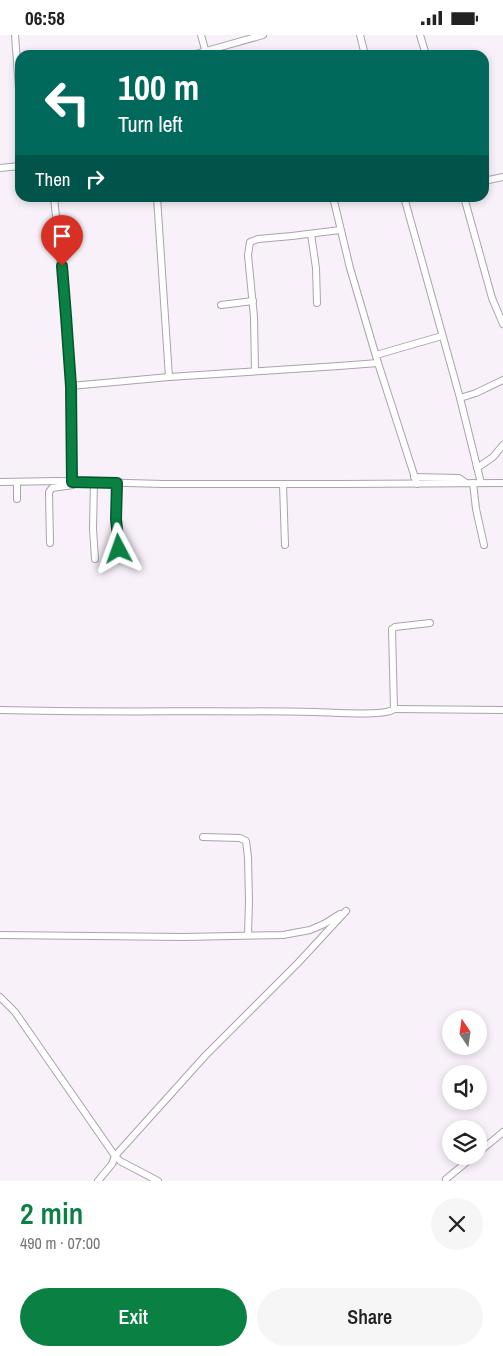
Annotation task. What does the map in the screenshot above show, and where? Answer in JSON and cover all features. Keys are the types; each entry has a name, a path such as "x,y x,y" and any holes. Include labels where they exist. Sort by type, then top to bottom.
{"street":[{"path":"15,35 16,50"},
{"path":"201,35 205,50"},
{"path":"216,50 263,35"},
{"path":"360,35 364,50"},
{"path":"420,35 424,50"},
{"path":"0,167 15,166"},
{"path":"489,180 503,177"},
{"path":"55,202 71,386 74,482"},
{"path":"157,202 169,377"},
{"path":"334,202 340,230 377,359 416,481"},
{"path":"405,202 460,398 477,468 476,509 484,545"},
{"path":"465,202 492,298 503,324"},
{"path":"255,371 253,301 248,255 250,242 258,239 340,230"},
{"path":"311,234 316,268 318,303"},
{"path":"221,305 253,301"},
{"path":"71,386 169,377 339,366 377,359 442,336"},
{"path":"460,398 476,393 503,380"},
{"path":"477,468 493,457 503,445"},
{"path":"0,482 283,484 416,481 503,483"},
{"path":"17,482 17,499"},
{"path":"50,543 49,492 52,488 72,485 74,482"},
{"path":"94,482 93,529 95,559"},
{"path":"117,483 116,519 118,548 120,552 134,561"},
{"path":"283,484 285,545"},
{"path":"394,709 392,629 395,627 430,623"},
{"path":"0,711 288,711 370,713 389,712 394,709 503,710"},
{"path":"203,837 240,838 246,841 249,901 248,935"},
{"path":"0,935 184,937 283,935 310,930 346,911 298,963 205,1056 115,1156 112,1164 98,1181"},
{"path":"0,998 15,1012 115,1156 120,1161 158,1181"},
{"path":"487,1145 503,1132"},
{"path":"446,1179 463,1165"}],"route":[{"path":"62,266 71,386 72,482 117,483 116,519 119,549"}]}
